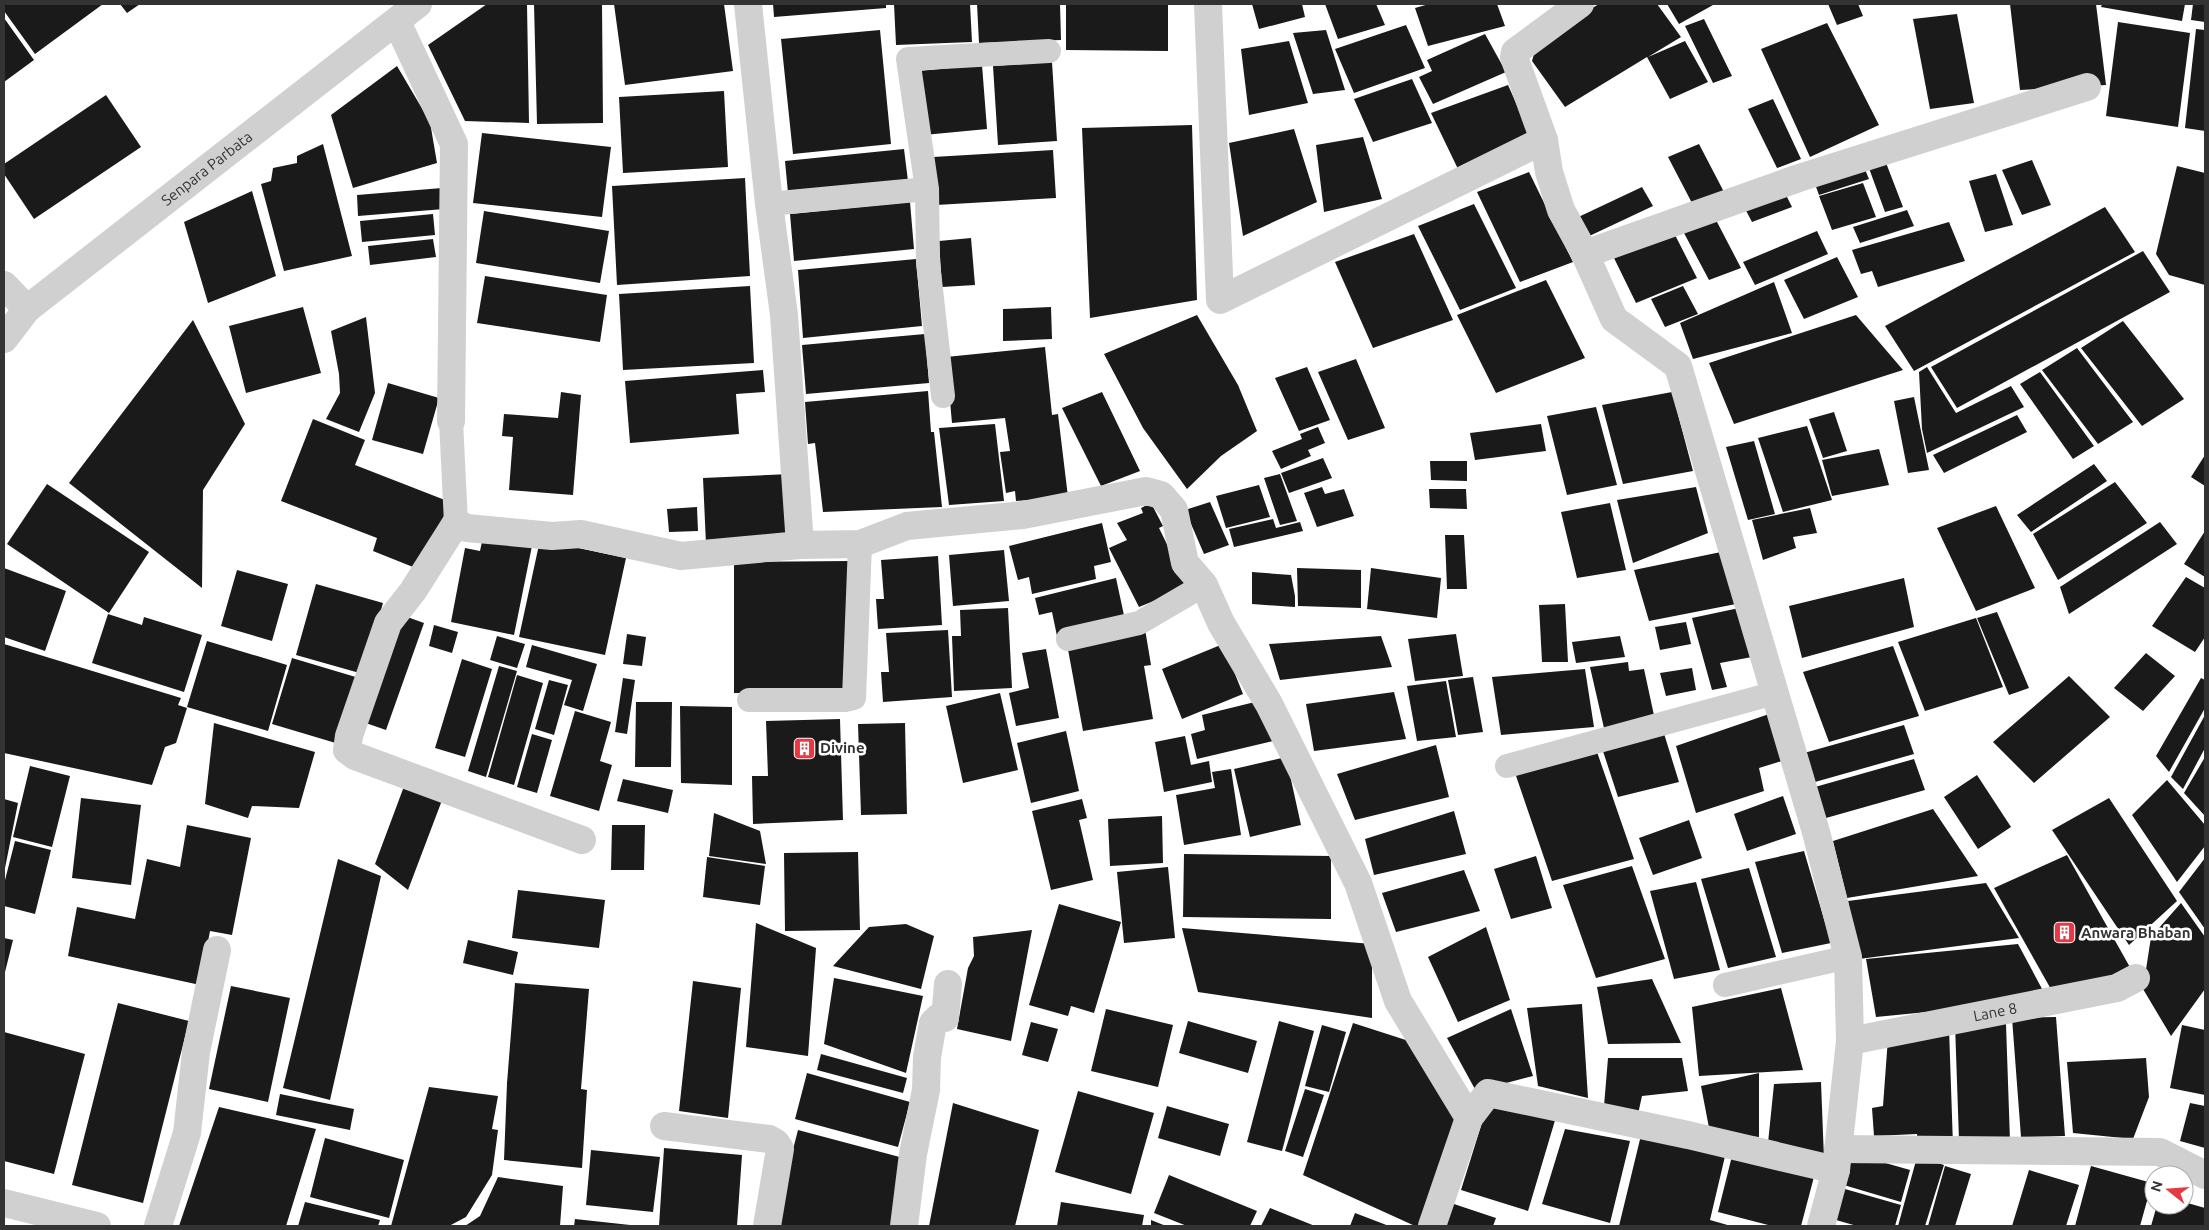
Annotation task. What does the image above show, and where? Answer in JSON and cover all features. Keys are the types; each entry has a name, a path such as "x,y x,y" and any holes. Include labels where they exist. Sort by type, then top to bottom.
{"street":[{"name":"Senpara Parbata","path":"4,339 27,309 418,4"},
{"path":"748,4 769,204 784,315 800,545"},
{"path":"1208,4 1220,300 1544,140"},
{"path":"1580,4 1515,52 1514,57 1544,140 1549,172 1561,210 1586,254 1614,319 1678,366 1814,826 1848,958 1850,1041 1837,1160 1821,1226"},
{"path":"397,22 454,144 451,421"},
{"path":"1586,254 1799,178 2087,87"},
{"path":"4,285 27,309"},
{"path":"582,840 355,756 347,750 349,736 388,623 413,591 456,523 467,528 552,536 581,534 681,556 800,545 860,544 907,526 1024,515 1146,490 1161,495 1174,510 1185,564 1204,585 1221,623 1269,704 1358,883 1398,1002 1469,1118"},
{"path":"158,1226 187,1133 196,1052 217,950"},
{"name":"Lane 8","path":"1850,1041 2117,988 2136,978"},
{"path":"904,1226 913,1154 926,1090 933,1023 938,1018 945,1018 948,984"},
{"path":"1432,1226 1469,1118 1488,1093 1688,1135 1837,1160 2160,1152 2205,1175"},
{"path":"664,1126 769,1139 776,1143 780,1149 767,1226"},
{"path":"7,1211 97,1226"}],"lane":[{"path":"943,396 928,263 927,189 908,59 1050,51"},
{"path":"769,204 927,189"},
{"path":"451,421 456,523"},
{"path":"749,700 845,700 854,698 860,544"},
{"path":"1068,639 1139,623 1204,585"},
{"path":"1507,766 1775,693"},
{"path":"1725,985 1848,958"}],"building":[{"path":"4,4 103,4 35,54 4,11"},
{"path":"120,4 140,4 127,13"},
{"path":"487,4 527,4 529,123 465,121 428,45"},
{"path":"534,4 602,4 603,123 537,124"},
{"path":"614,4 724,4 733,71 625,85"},
{"path":"773,4 886,4 886,8 774,17"},
{"path":"894,4 970,4 972,42 896,45"},
{"path":"977,4 1060,4 1061,40 979,43"},
{"path":"1066,4 1168,4 1168,51 1066,50"},
{"path":"1252,4 1302,4 1305,17 1259,29"},
{"path":"1325,4 1376,4 1385,25 1338,39"},
{"path":"1429,4 1497,4 1505,26 1428,46 1415,8"},
{"path":"1599,4 1657,4 1681,37 1648,57 1685,41 1708,82 1670,99 1647,57 1565,107 1532,61 1538,40"},
{"path":"1667,4 1712,4 1713,5 1679,24"},
{"path":"1828,4 1858,4 1863,16 1837,25"},
{"path":"2010,4 2096,4 2106,85 2020,90"},
{"path":"2102,4 2185,4 2182,21 2101,7"},
{"path":"2193,4 2205,4 2205,22 2191,20"},
{"path":"1957,14 1974,103 1930,109 1913,19"},
{"path":"4,18 34,60 4,82"},
{"path":"1704,19 1732,76 1713,83 1685,26"},
{"path":"2118,22 2190,33 2178,127 2106,116"},
{"path":"1827,23 1879,125 1810,157 1761,49"},
{"path":"1406,25 1425,68 1354,93 1335,49"},
{"path":"2196,29 2205,30 2205,131 2185,128"},
{"path":"880,30 891,144 793,154 781,39"},
{"path":"1326,30 1345,90 1313,94 1293,33"},
{"path":"1485,34 1506,72 1433,104 1419,77 1432,71 1427,60"},
{"path":"1289,41 1308,103 1249,115 1241,49"},
{"path":"1052,62 1057,141 998,145 993,66"},
{"path":"982,65 987,129 924,135 919,71"},
{"path":"397,66 430,122 437,163 353,188 331,115"},
{"path":"1412,79 1432,123 1373,142 1354,99"},
{"path":"1508,85 1533,141 1458,169 1431,113"},
{"path":"724,91 728,167 623,173 619,97"},
{"path":"106,95 141,147 34,219 4,174 4,164"},
{"path":"1773,99 1801,159 1777,168 1748,109"},
{"path":"1192,125 1197,300 1090,318 1082,128"},
{"path":"1294,129 1317,202 1243,236 1229,143"},
{"path":"482,133 611,147 602,217 473,203"},
{"path":"1363,137 1382,199 1324,212 1316,145"},
{"path":"323,144 352,256 284,271 261,184 271,181 273,168 297,163 297,156"},
{"path":"1699,144 1724,192 1693,205 1668,157"},
{"path":"904,149 908,181 788,193 785,161"},
{"path":"1053,150 1056,198 936,205 933,157"},
{"path":"1883,155 1903,207 1885,212 1866,160"},
{"path":"1861,160 1869,179 1819,195 1812,176"},
{"path":"2032,160 2051,205 2022,215 2002,170"},
{"path":"2177,166 2205,173 2205,285 2169,275 2156,254"},
{"path":"1529,172 1573,262 1520,282 1477,192"},
{"path":"1996,174 2013,225 1985,232 1969,181"},
{"path":"745,178 750,276 617,285 612,186"},
{"path":"1863,183 1876,217 1832,230 1819,196"},
{"path":"1642,187 1653,206 1583,239 1572,220"},
{"path":"1782,187 1792,207 1752,222 1742,203"},
{"path":"442,188 444,209 358,216 357,195"},
{"path":"252,191 276,276 208,303 184,222"},
{"path":"910,202 914,249 794,261 790,214"},
{"path":"1474,204 1516,288 1460,310 1418,226"},
{"path":"2105,207 2135,252 1914,371 1885,326"},
{"path":"1907,210 1914,226 1860,243 1853,227"},
{"path":"484,211 609,231 600,283 476,263"},
{"path":"433,214 435,235 362,242 360,221"},
{"path":"1716,220 1741,268 1709,280 1684,233"},
{"path":"1949,222 1965,261 1878,287 1872,271 1861,274 1852,250"},
{"path":"1817,231 1828,254 1755,285 1743,262"},
{"path":"1674,233 1697,278 1636,303 1614,258"},
{"path":"1414,234 1453,320 1373,348 1335,262"},
{"path":"971,238 975,285 942,287 939,241"},
{"path":"433,239 436,257 370,265 368,246"},
{"path":"2143,251 2170,292 1957,408 1931,367"},
{"path":"1837,257 1858,297 1804,319 1784,280"},
{"path":"916,259 922,326 803,338 798,270"},
{"path":"485,276 607,295 600,342 477,323"},
{"path":"1546,280 1585,358 1496,393 1457,315"},
{"path":"1774,282 1792,333 1693,359 1680,323"},
{"path":"750,286 754,363 623,370 619,294"},
{"path":"1683,286 1698,314 1665,327 1651,299"},
{"path":"303,307 321,373 246,393 229,326"},
{"path":"1051,307 1052,339 1003,341 1003,309"},
{"path":"1197,315 1238,385 1257,431 1221,456 1187,489 1143,428 1104,354"},
{"path":"1856,315 1903,370 1734,424 1709,363"},
{"path":"366,317 375,393 359,432 326,419 340,393 339,374 331,331"},
{"path":"193,320 245,424 203,490 202,588 69,483"},
{"path":"2123,321 2184,399 2142,426 2081,348"},
{"path":"925,334 929,383 806,394 802,345"},
{"path":"1045,347 1052,415 1058,414 1068,497 1016,501 1015,491 1006,493 1000,452 1010,451 1005,418 952,423 946,357"},
{"path":"2077,348 2133,422 2098,444 2042,370"},
{"path":"1356,359 1385,428 1348,440 1318,372"},
{"path":"1307,367 1330,420 1299,431 1275,378"},
{"path":"1927,367 1956,413 2011,386 2024,407 1927,453 1922,429 1919,372"},
{"path":"763,370 765,392 736,394 739,434 630,443 625,381"},
{"path":"2040,372 2094,446 2073,459 2020,384"},
{"path":"388,383 439,398 423,454 372,440"},
{"path":"928,391 931,432 934,432 942,507 823,512 815,443 808,444 805,402"},
{"path":"561,392 581,395 573,495 509,490 513,437 502,436 504,414 558,418"},
{"path":"1102,392 1140,471 1101,486 1062,408"},
{"path":"1672,392 1693,471 1623,484 1602,405"},
{"path":"1914,397 1929,470 1908,473 1894,401"},
{"path":"1596,407 1617,485 1567,495 1547,416"},
{"path":"1834,412 1847,451 1823,458 1809,419"},
{"path":"2017,415 2027,432 1944,473 1933,455"},
{"path":"313,419 365,440 355,465 450,502 423,571 373,551 377,538 281,501"},
{"path":"995,424 1004,501 949,505 939,428"},
{"path":"1541,424 1546,451 1475,460 1470,433"},
{"path":"1807,426 1832,500 1783,512 1758,438"},
{"path":"1318,427 1325,443 1308,450 1311,456 1281,469 1272,451 1302,439 1300,434"},
{"path":"1754,441 1775,514 1748,520 1726,447"},
{"path":"1879,449 1889,485 1832,496 1822,460"},
{"path":"2205,455 2205,486 2191,477"},
{"path":"1323,458 1332,478 1289,493 1281,473"},
{"path":"1430,461 1467,461 1467,481 1431,480"},
{"path":"2094,464 2107,481 2031,532 2017,515"},
{"path":"790,474 793,539 706,544 703,478"},
{"path":"1280,474 1297,521 1280,525 1264,478"},
{"path":"2115,482 2147,523 2058,580 2033,534"},
{"path":"47,484 149,552 109,613 7,544"},
{"path":"1259,485 1270,517 1226,528 1216,496"},
{"path":"1322,487 1325,494 1344,489 1354,516 1317,527 1304,493"},
{"path":"1696,487 1708,533 1633,563 1617,500"},
{"path":"1429,489 1466,489 1467,509 1430,508"},
{"path":"1210,502 1229,545 1204,554 1185,510"},
{"path":"1151,503 1163,526 1159,528 1188,587 1139,607 1109,548 1127,540 1117,523 1143,513 1141,508"},
{"path":"1610,503 1626,570 1577,578 1561,512"},
{"path":"1996,506 2035,588 1976,611 1937,528"},
{"path":"697,507 698,531 669,532 667,509"},
{"path":"1810,508 1817,533 1793,537 1796,548 1763,560 1752,520"},
{"path":"1273,519 1276,528 1300,522 1303,531 1234,547 1229,529"},
{"path":"2160,522 2177,544 2069,614 2060,587"},
{"path":"1102,523 1111,562 1094,566 1096,579 1032,594 1029,577 1018,580 1009,546"},
{"path":"2205,531 2205,577 2184,564"},
{"path":"484,532 533,541 514,635 451,622 465,548 480,551"},
{"path":"1445,535 1464,535 1467,589 1447,589"},
{"path":"540,540 626,558 605,655 519,637"},
{"path":"1004,550 1009,601 953,606 949,555"},
{"path":"1721,552 1736,604 1649,621 1634,570"},
{"path":"938,556 942,625 878,629 876,599 884,599 881,560"},
{"path":"850,561 851,693 734,693 734,562"},
{"path":"4,568 66,591 45,651 4,637"},
{"path":"1297,568 1361,570 1361,608 1298,606"},
{"path":"1371,568 1441,578 1437,618 1367,609"},
{"path":"237,570 288,584 272,641 221,626"},
{"path":"1252,572 1291,575 1295,607 1252,604"},
{"path":"2186,577 2205,588 2205,637 2195,652 2152,626"},
{"path":"1116,578 1125,620 1057,636 1052,612 1039,615 1035,598"},
{"path":"1904,578 1914,627 1802,658 1789,606"},
{"path":"316,584 383,603 363,674 296,655"},
{"path":"1565,604 1568,662 1542,662 1539,605"},
{"path":"1008,608 1012,688 954,691 952,636 961,636 960,610"},
{"path":"1739,608 1752,657 1720,663 1727,687 1712,690 1692,618"},
{"path":"1997,612 2029,688 2009,695 1977,618"},
{"path":"108,614 142,625 144,617 202,635 184,692 92,663"},
{"path":"399,614 424,623 386,730 360,721"},
{"path":"1976,618 2003,687 1925,711 1898,642"},
{"path":"1686,622 1691,644 1660,650 1655,627"},
{"path":"434,625 458,632 452,653 429,646"},
{"path":"1145,629 1151,665 1144,666 1153,719 1083,731 1067,644"},
{"path":"948,630 952,697 883,702 881,672 889,672 886,633"},
{"path":"627,634 646,637 642,666 623,664"},
{"path":"1456,634 1463,676 1415,681 1408,639"},
{"path":"497,636 525,644 517,668 490,660"},
{"path":"1381,636 1392,667 1280,680 1269,644"},
{"path":"1620,636 1625,657 1576,663 1572,642"},
{"path":"207,641 287,665 268,731 187,707"},
{"path":"4,644 181,698 178,705 187,708 176,743 165,747 152,785 4,753"},
{"path":"1223,644 1243,694 1182,719 1162,669"},
{"path":"532,645 597,664 583,711 564,705 572,680 526,667"},
{"path":"1893,646 1919,716 1829,742 1803,672"},
{"path":"1046,649 1059,718 1016,726 1009,693 1029,688 1022,653"},
{"path":"2146,653 2175,676 2143,711 2114,688"},
{"path":"292,658 359,678 339,744 272,724"},
{"path":"462,659 492,669 465,757 435,748"},
{"path":"1628,662 1629,671 1644,669 1655,720 1604,728 1590,667"},
{"path":"499,666 517,671 486,777 468,771"},
{"path":"1692,668 1696,690 1666,696 1660,673"},
{"path":"1585,669 1594,727 1501,735 1492,677"},
{"path":"517,675 543,683 514,785 488,777"},
{"path":"2069,676 2110,717 2034,783 1993,742"},
{"path":"1473,677 1483,732 1458,735 1448,680"},
{"path":"623,678 635,680 627,734 615,732"},
{"path":"2201,678 2205,680 2205,708 2169,772 2156,756"},
{"path":"549,680 568,685 554,735 535,729"},
{"path":"1446,681 1456,737 1417,741 1407,686"},
{"path":"1394,692 1406,739 1314,751 1306,704"},
{"path":"1000,693 1018,770 963,783 946,706"},
{"path":"1263,700 1273,741 1197,759 1191,734 1205,730 1202,715"},
{"path":"636,702 672,702 671,767 635,767"},
{"path":"680,706 732,707 732,785 681,783"},
{"path":"575,711 611,722 600,761 612,765 599,811 550,796"},
{"path":"1772,713 1785,760 1759,768 1764,791 1696,813 1676,746"},
{"path":"2205,715 2205,748 2183,789 2171,777"},
{"name":"Divine","path":"840,719 843,820 753,824 752,776 768,776 766,721"},
{"path":"214,723 315,752 299,808 252,806 248,818 205,804"},
{"path":"905,723 907,814 861,815 858,724"},
{"path":"1904,725 1914,754 1815,782 1804,753"},
{"path":"1662,727 1679,782 1618,797 1600,742"},
{"path":"1066,731 1079,791 1031,803 1017,743"},
{"path":"532,734 552,740 537,793 517,787"},
{"path":"1185,736 1191,765 1209,761 1212,782 1164,792 1155,742"},
{"path":"1436,745 1449,797 1355,820 1337,774"},
{"path":"1596,749 1634,859 1552,881 1514,770"},
{"path":"1286,757 1301,825 1250,837 1234,769"},
{"path":"2205,757 2205,816 2184,793"},
{"path":"1914,759 1925,790 1826,818 1815,787"},
{"path":"30,766 70,776 52,847 13,837"},
{"path":"1231,769 1241,835 1184,845 1176,795 1215,788 1212,772"},
{"path":"1977,775 2011,827 1978,849 1944,797"},
{"path":"623,779 673,790 668,813 617,801"},
{"path":"2167,780 2205,825 2205,846 2177,882 2132,815"},
{"path":"406,781 444,795 408,890 375,864"},
{"path":"1783,796 1796,834 1747,851 1734,814"},
{"path":"81,798 141,805 131,885 72,878"},
{"path":"2109,798 2177,901 2129,945 2052,830"},
{"path":"4,799 18,803 5,868 4,868"},
{"path":"1082,799 1087,818 1079,820 1093,880 1051,890 1032,811"},
{"path":"1933,809 1978,876 1847,898 1833,841"},
{"path":"1454,811 1466,854 1374,875 1365,839"},
{"path":"714,813 760,831 766,864 709,856"},
{"path":"1162,816 1163,863 1110,866 1108,819"},
{"path":"1689,820 1702,858 1653,875 1639,838"},
{"path":"187,825 251,838 232,935 210,931 200,985 68,956 77,907 135,919 147,859 180,867"},
{"path":"612,825 645,825 644,870 611,870"},
{"path":"15,841 51,850 35,914 4,906 4,884"},
{"path":"1804,851 1831,943 1782,953 1755,862"},
{"path":"858,852 860,930 785,931 784,853"},
{"path":"1184,854 1331,856 1331,919 1183,917"},
{"name":"Anwara Bhaban","path":"2067,855 2136,978 2057,1000 1994,888"},
{"path":"1536,856 1552,908 1511,919 1494,869"},
{"path":"707,857 765,866 760,905 703,897"},
{"path":"2205,858 2205,929 2179,892"},
{"path":"338,859 381,876 330,1100 283,1088"},
{"path":"1632,866 1665,959 1596,978 1563,885"},
{"path":"1168,867 1175,938 1124,943 1117,872"},
{"path":"1749,868 1776,957 1728,968 1701,879"},
{"path":"1464,870 1480,911 1396,932 1382,893"},
{"path":"1696,882 1720,970 1674,979 1650,891"},
{"path":"1986,883 2019,938 1859,959 1848,901"},
{"path":"518,890 605,900 599,948 512,938"},
{"path":"2181,903 2205,937 2205,989 2171,1036 2143,989 2151,937"},
{"path":"1059,904 1121,922 1094,1013 1071,1006 1068,1016 1029,1005"},
{"path":"756,923 816,948 808,1056 746,1047"},
{"path":"906,924 934,936 921,989 833,966 869,927"},
{"path":"1486,927 1510,1000 1458,1022 1428,957"},
{"path":"1182,928 1372,944 1372,1018 1198,992"},
{"path":"1032,930 1011,1041 957,1029 968,968 974,956 973,937"},
{"path":"4,938 13,940 4,976"},
{"path":"468,940 518,952 513,975 463,963"},
{"path":"2018,944 2048,1000 1876,1017 1866,959"},
{"path":"834,978 923,996 906,1073 824,1044"},
{"path":"1652,979 1681,1043 1608,1044 1597,987"},
{"path":"693,981 741,988 728,1118 679,1111"},
{"path":"515,983 589,989 581,1089 587,1090 582,1168 504,1160 507,1083"},
{"path":"231,986 290,998 268,1102 209,1089"},
{"path":"1781,988 1803,1070 1699,1076 1692,1007"},
{"path":"118,1003 189,1021 143,1203 72,1185"},
{"path":"1582,1004 1588,1098 1538,1086 1527,1008"},
{"path":"1106,1009 1173,1025 1158,1087 1091,1071"},
{"path":"1511,1009 1533,1076 1476,1091 1447,1038"},
{"path":"2056,1017 2065,1136 2021,1137 2012,1018"},
{"path":"1188,1021 1257,1041 1248,1073 1179,1053"},
{"path":"1279,1021 1314,1031 1282,1151 1247,1142"},
{"path":"1031,1022 1058,1029 1048,1062 1022,1055"},
{"path":"1353,1023 1412,1042 1458,1121 1422,1226 1415,1226 1303,1175"},
{"path":"1955,1024 2006,1024 2010,1141 1959,1140"},
{"path":"1322,1025 1346,1032 1329,1092 1305,1086"},
{"path":"2182,1025 2205,1030 2205,1095 2170,1088"},
{"path":"1949,1028 1953,1146 1918,1147 1917,1134 1874,1136 1872,1108 1883,1106 1888,1038"},
{"path":"4,1032 85,1054 54,1174 4,1161"},
{"path":"821,1054 907,1078 903,1093 817,1070"},
{"path":"1608,1058 1682,1058 1688,1091 1642,1096 1638,1114 1604,1106"},
{"path":"2146,1058 2149,1097 2133,1139 2073,1133 2067,1062"},
{"path":"807,1073 910,1102 898,1147 795,1119"},
{"path":"1759,1073 1759,1137 1710,1133 1701,1086"},
{"path":"1821,1082 1824,1159 1768,1143 1774,1084"},
{"path":"429,1087 498,1096 492,1129 498,1130 492,1175 466,1217 449,1226 391,1226"},
{"path":"1305,1089 1324,1095 1303,1157 1285,1151"},
{"path":"1078,1091 1154,1113 1131,1194 1055,1172"},
{"path":"280,1094 354,1109 350,1130 276,1115"},
{"path":"1490,1097 1556,1117 1528,1211 1461,1190"},
{"path":"953,1103 1039,1130 1015,1226 929,1226"},
{"path":"2190,1103 2205,1106 2205,1148 2180,1141"},
{"path":"1167,1106 1229,1124 1220,1156 1158,1138"},
{"path":"219,1107 316,1129 286,1226 179,1226"},
{"path":"1565,1129 1630,1141 1610,1223 1542,1204"},
{"path":"798,1130 911,1160 893,1226 786,1226 774,1223"},
{"path":"1642,1131 1726,1152 1710,1220 1731,1226 1619,1226"},
{"path":"325,1138 404,1160 389,1218 310,1197"},
{"path":"664,1148 742,1155 737,1226 659,1226"},
{"path":"591,1150 660,1157 653,1212 586,1205"},
{"path":"1733,1152 1815,1173 1801,1226 1772,1226 1718,1212"},
{"path":"1847,1152 1910,1170 1901,1202 1837,1183"},
{"path":"1917,1157 1944,1165 1925,1226 1898,1226"},
{"path":"1945,1166 1971,1174 1955,1226 1928,1226"},
{"path":"2091,1166 2144,1181 2144,1212 2140,1226 2075,1226"},
{"path":"2029,1170 2079,1185 2066,1226 2012,1226"},
{"path":"1169,1175 1257,1211 1250,1226 1187,1226 1154,1213"},
{"path":"498,1177 563,1186 560,1226 465,1226 480,1216"},
{"path":"1838,1187 1901,1205 1895,1226 1857,1226 1829,1218"},
{"path":"305,1202 380,1220 378,1226 298,1226"},
{"path":"1061,1202 1144,1215 1142,1226 1057,1226"},
{"path":"1451,1203 1496,1218 1493,1226 1443,1226"},
{"path":"2194,1205 2205,1208 2205,1226 2151,1226 2154,1215 2194,1215"},
{"path":"1270,1208 1315,1226 1261,1226"},
{"path":"1355,1213 1389,1226 1350,1226"},
{"path":"575,1219 630,1225 630,1226 574,1226"},
{"path":"1151,1220 1166,1226 1151,1226"}],"place":[{"name":"Divine","path":"804,748"},
{"name":"Anwara Bhaban","path":"2065,933"}]}
